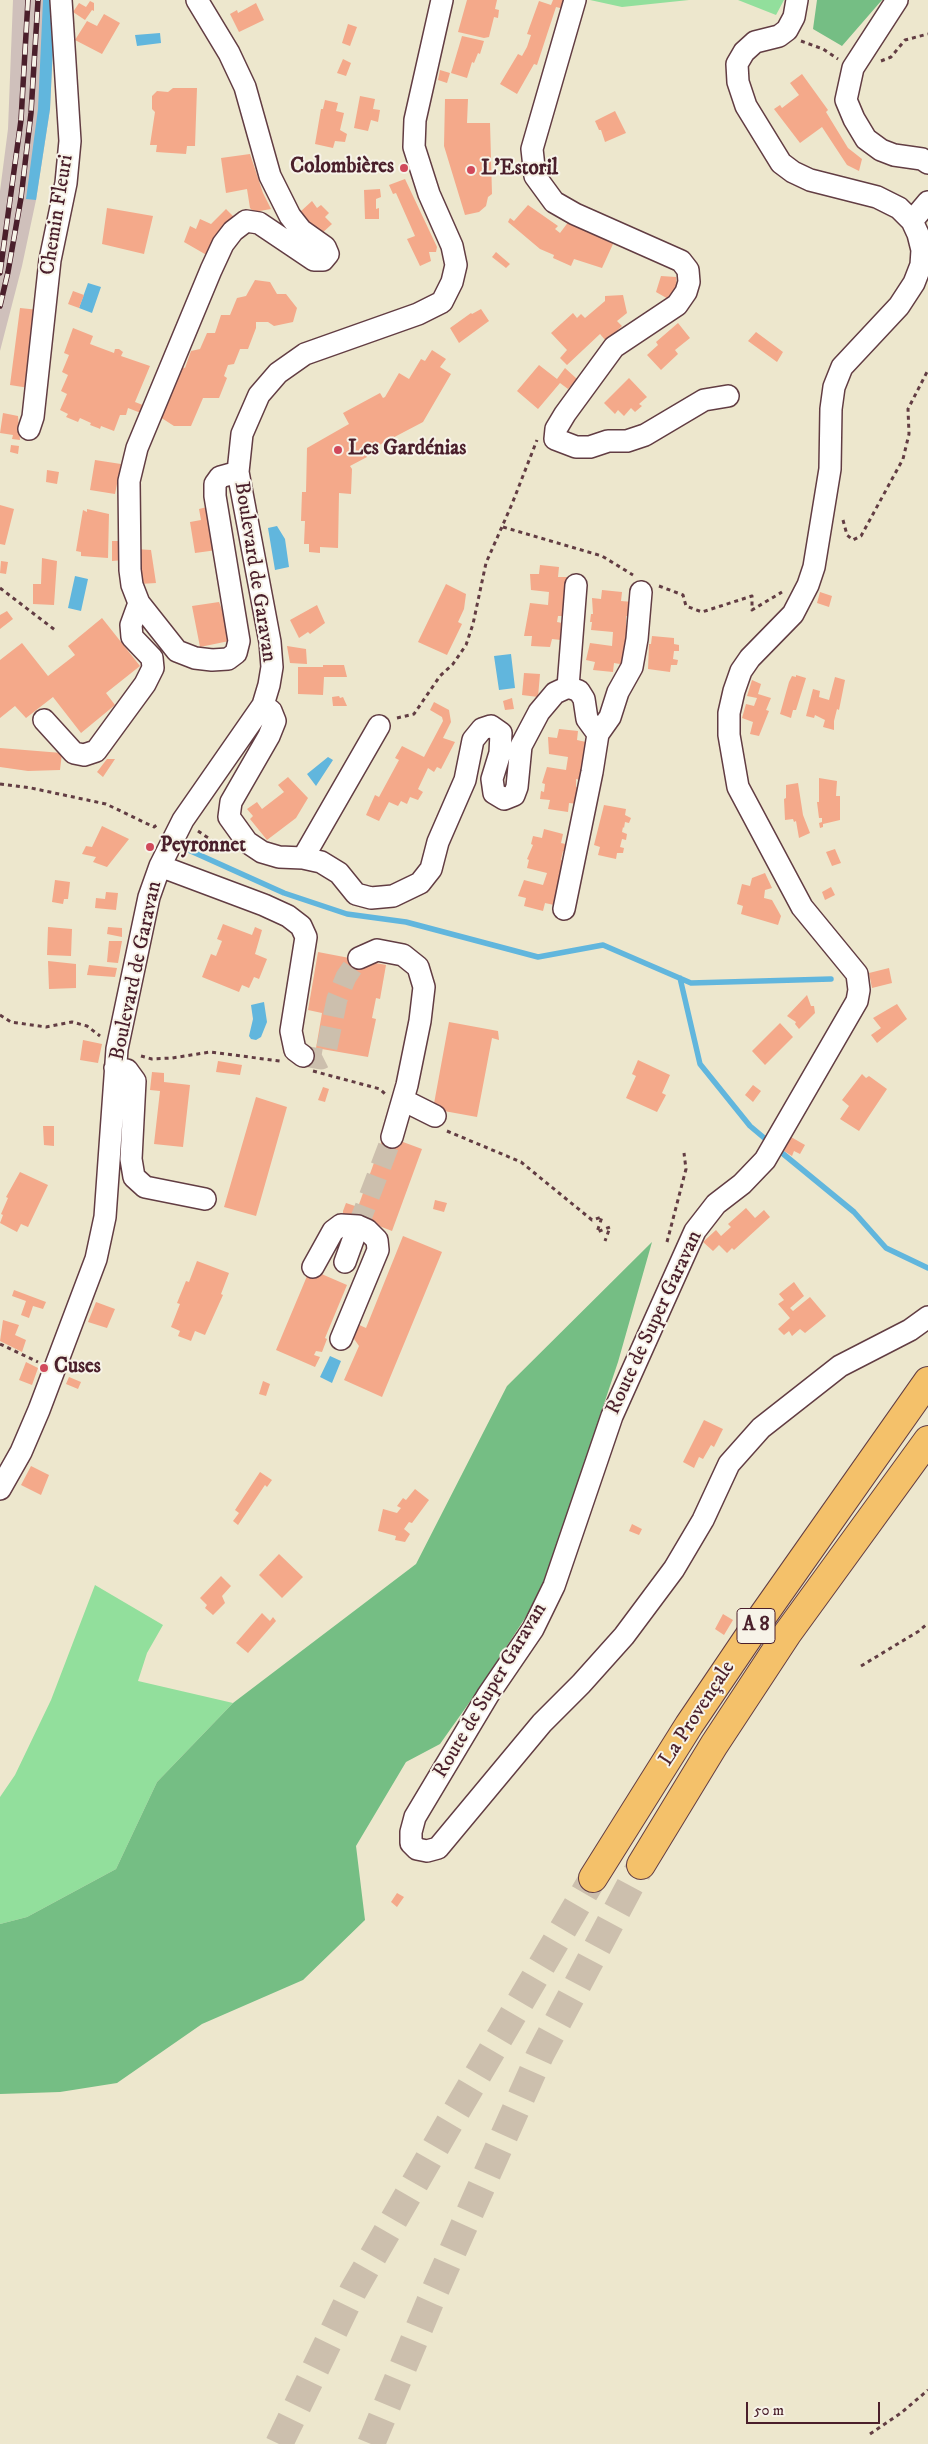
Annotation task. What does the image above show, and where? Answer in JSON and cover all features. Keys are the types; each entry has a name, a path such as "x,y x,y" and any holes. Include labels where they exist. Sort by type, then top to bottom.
{"highway":[{"name":"La Provençale","path":"593,1878 764,1614 928,1381"},
{"name":"La Provençale","path":"641,1865 714,1745 787,1634 928,1440"}],"street":[{"name":"Chemin Fleuri","path":"30,428 33,417 50,260 66,183 70,141 61,0"},
{"path":"197,0 229,52 245,87 270,176 290,216 301,230 325,247 328,254 323,260 314,260 259,223 246,221 233,231 223,244 137,448 129,482 130,570 139,603 177,651 195,658 228,659 236,653 239,642 215,496 215,484 220,477 238,472"},
{"name":"Boulevard de Garavan","path":"0,1489 21,1452 88,1287 102,1236 116,1059 149,897 160,866 183,820 264,705 272,667 270,642 238,472 242,434 249,414 259,395 278,373 305,354 426,310 442,302 452,282 456,265 452,246 429,194 414,147 415,120 442,0"},
{"path":"575,0 532,150 535,176 554,202 575,214 681,261 688,270 688,282 686,292 677,305 614,347 564,414 556,429 555,439 576,448 590,447 608,442 627,441 645,435 704,400 728,396"},
{"path":"796,0 794,17 787,30 779,36 755,42 744,52 737,64 738,82 746,106 781,163 793,172 810,180 876,197 899,208 912,221 928,202"},
{"path":"897,0 854,68 846,100 854,119 866,139 881,150 894,155 922,159 928,163"},
{"name":"Route de Super Garavan","path":"912,221 922,250 921,265 914,283 898,306 842,367 834,387 830,409 830,469 814,567 808,585 792,614 750,658 741,671 732,698 728,735 738,786 802,907 857,974 859,990 857,1001 764,1160 742,1184 716,1204 695,1231 663,1298 612,1416 554,1586 533,1629 488,1695 415,1817 411,1832 411,1843 417,1849 427,1852 438,1848 542,1723 582,1684 624,1636 674,1569 703,1520 729,1464 761,1428 840,1366 910,1330 928,1317"},
{"path":"564,909 598,734 610,717 618,692 632,667 637,640 642,584"},
{"path":"568,687 576,585"},
{"path":"44,720 74,753 84,756 96,751 145,684 153,668 152,658 132,637 131,625 139,603"},
{"path":"264,705 271,710 275,721 269,736 231,802 229,817 247,842 262,852 279,857 303,858 321,862 339,873 356,894 371,898 393,896 420,883 432,869 438,842 465,780 473,740 482,729 492,726 501,732 500,754 492,779 494,793 504,799 514,795 517,787 521,746 539,712 555,693 568,687 579,691 584,699 587,719 598,734"},
{"path":"303,858 379,726"},
{"path":"160,866 264,905 288,916 301,926 306,937 291,1031 295,1050 303,1056"},
{"path":"359,958 377,950 403,955 418,967 424,986 421,1012 404,1100 392,1137"},
{"path":"116,1059 136,1081 131,1160 134,1177 145,1187 205,1199"},
{"path":"404,1100 435,1116"},
{"path":"313,1267 333,1231 341,1225 358,1226 367,1230 377,1240 378,1250 341,1339"},
{"path":"345,1262 358,1226"}],"path":[{"path":"842,519 843,528 847,535 853,540 861,536 903,459 909,434 908,409 928,370"},
{"path":"379,726 385,719 407,717 414,714 440,676 453,664 466,645 473,624 486,563 503,527 535,441 541,437 555,439"},
{"path":"503,527 602,556 642,584 683,595 686,606 702,612 752,596 752,610 789,587 808,585"},
{"path":"0,588 55,630"},
{"path":"0,784 31,788 106,804 154,827 172,813 234,856"},
{"path":"0,1015 11,1022 46,1027 72,1022 87,1026 116,1059"},
{"path":"667,1243 686,1169 684,1153"},
{"path":"0,1344 55,1368"},
{"path":"861,1666 919,1631 928,1623"},
{"path":"870,2434 901,2413 928,2390"}],"shaded area":[{"path":"13,0 53,0 54,26 50,109 36,200 22,266 0,351 0,191 8,129"}],"green space":[{"path":"590,0 689,0 622,7"},
{"path":"738,0 784,0 776,15"},
{"path":"817,0 882,0 842,46 813,29"},
{"path":"652,1242 618,1362 540,1595 481,1686 440,1744 406,1762 356,1846 365,1920 303,1980 202,2024 117,2083 60,2092 0,2094 0,1924 27,1917 116,1869 157,1782 233,1703 416,1564 507,1386"},
{"path":"95,1585 163,1625 147,1653 138,1681 233,1703 157,1782 116,1869 27,1917 0,1924 0,1797 15,1775 51,1700"}],"water":[{"path":"43,0 53,0 54,26 50,109 36,200 26,199 38,109"},
{"path":"160,33 161,43 137,46 135,35"},
{"path":"88,283 101,287 92,313 79,308"},
{"path":"277,526 285,539 289,567 275,570 268,528"},
{"path":"75,576 88,579 81,611 68,608"},
{"path":"511,654 515,688 499,690 494,656"},
{"path":"328,757 333,760 316,786 307,774"},
{"path":"264,1002 267,1022 261,1037 256,1040 251,1039 249,1036 253,1019 251,1005"},
{"path":"330,1356 341,1361 332,1383 320,1377"}],"building":[{"path":"467,0 497,0 495,9 499,10 498,18 494,17 489,37 484,38 458,32"},
{"path":"553,0 567,0 564,9 556,7 537,65 534,64 517,94 500,84 518,54 522,56 527,47 531,35 527,34 539,1 551,5"},
{"path":"90,1 94,3 94,11 92,10 85,20 73,12 79,3 86,7"},
{"path":"256,3 264,20 239,32 230,14 237,10 238,13"},
{"path":"104,14 120,23 102,54 75,40 87,21 97,26"},
{"path":"348,24 357,27 350,46 342,43"},
{"path":"462,36 484,41 480,54 478,53 474,63 472,62 467,78 451,73"},
{"path":"343,59 351,63 346,76 337,73"},
{"path":"440,70 450,73 447,83 438,80"},
{"path":"802,74 828,110 826,112 848,148 862,159 859,171 847,165 822,127 800,143 774,109 780,105 782,108 799,95 790,83"},
{"path":"173,88 197,88 195,146 187,146 186,154 156,152 157,145 150,145 155,112 152,109 152,96 157,91 168,92"},
{"path":"360,96 375,99 373,109 380,110 378,122 371,120 368,131 354,128"},
{"name":"L'Estoril","path":"445,99 468,99 467,123 490,123 492,194 488,197 486,206 479,212 465,215 444,146"},
{"path":"325,100 338,103 336,111 344,113 340,130 347,134 345,142 335,141 333,148 315,144 321,109 323,109"},
{"path":"615,111 626,133 605,142 601,130 599,130 595,121"},
{"path":"250,154 263,193 271,209 254,212 250,208 247,189 226,193 221,158"},
{"path":"405,179 437,247 436,252 429,252 431,261 420,266 407,239 415,236 396,193 393,194 389,185"},
{"path":"380,189 381,197 376,199 376,209 379,208 379,219 365,219 364,190"},
{"path":"312,201 317,208 321,205 329,213 325,217 332,224 321,234 300,212"},
{"path":"528,205 558,226 555,229 560,233 569,221 613,244 602,268 574,259 571,266 553,258 554,255 540,249 508,222 510,218 514,221"},
{"path":"107,208 153,216 144,254 102,244"},
{"path":"226,209 235,218 210,257 184,242 190,226 196,229 200,219 211,224"},
{"path":"496,252 510,264 506,268 492,257"},
{"path":"661,276 676,277 677,286 670,300 656,292"},
{"path":"255,280 270,282 277,294 286,294 297,308 293,322 274,326 268,322 256,322 256,328 248,349 240,349 234,364 228,365 224,376 227,378 219,398 203,398 191,426 174,426 160,417 181,367 185,368 191,351 200,349 207,333 215,333 221,315 230,315 237,298 246,296"},
{"path":"73,291 84,295 79,308 68,304"},
{"path":"623,295 627,313 617,321 622,326 606,341 600,334 567,365 560,358 567,350 551,333 573,313 577,318 581,314 585,318 605,301 605,296"},
{"path":"20,308 39,310 29,388 10,385"},
{"path":"481,309 489,321 459,343 450,328 471,313"},
{"path":"678,323 690,338 675,350 678,354 661,370 647,355 658,345 656,342"},
{"path":"73,328 93,336 90,344 114,353 115,349 119,349 123,352 121,356 150,366 135,402 148,407 146,415 128,408 126,415 120,415 114,431 101,426 100,429 80,418 78,422 66,417 68,414 60,410 67,394 61,391 68,375 62,372 69,355 64,353"},
{"path":"756,332 783,352 777,362 748,341"},
{"name":"Les Gardénias","path":"432,350 446,359 440,367 451,374 423,422 364,453 367,457 350,466 352,469 351,494 339,493 338,548 320,547 320,553 309,552 309,544 304,544 305,521 301,521 302,492 306,492 307,448 349,424 343,413 380,393 383,398 385,397 399,373 409,379 421,359 425,361"},
{"path":"539,365 557,379 565,368 577,379 568,389 560,383 538,409 517,391"},
{"path":"629,378 647,397 639,404 642,406 635,412 631,408 624,416 618,410 615,414 604,403"},
{"path":"3,413 18,416 20,440 12,439 13,435 0,433"},
{"path":"11,445 19,446 18,454 10,452"},
{"path":"95,460 121,464 115,494 90,490"},
{"path":"47,470 59,472 57,484 46,482"},
{"path":"0,505 14,509 5,545 0,544"},
{"path":"211,506 217,550 195,553 190,522 201,520 199,509"},
{"path":"87,509 109,514 108,558 81,556 81,552 76,551 83,510 87,512"},
{"path":"112,541 124,541 124,560 112,561"},
{"path":"136,549 151,550 156,583 140,584"},
{"path":"42,558 57,561 54,605 33,604 33,584 41,584"},
{"path":"1,561 8,562 6,574 0,573"},
{"path":"540,565 559,567 558,577 567,577 563,616 558,616 557,622 562,623 561,640 552,639 550,647 531,646 532,636 524,636 530,603 548,605 549,592 531,590 530,574 539,574"},
{"path":"446,584 466,594 464,609 458,622 462,624 447,655 418,642"},
{"path":"602,590 622,592 621,601 633,602 631,617 626,616 626,626 630,626 626,665 614,663 613,672 593,670 595,662 586,660 590,643 612,646 613,632 591,630 592,598 601,599"},
{"path":"820,592 832,596 829,607 817,603"},
{"path":"219,602 234,640 200,647 192,606"},
{"path":"317,605 325,623 310,634 308,632 299,638 290,620"},
{"path":"7,611 13,619 0,629 0,615"},
{"path":"102,618 140,666 106,693 115,705 81,733 53,697 26,718 15,706 0,718 0,660 22,643 48,676 75,655 68,646"},
{"path":"652,636 674,638 674,644 679,645 679,651 674,651 673,659 678,660 677,665 671,665 670,672 648,669 649,644 651,644"},
{"path":"287,646 306,649 307,664 290,663"},
{"path":"323,665 344,665 347,677 324,677 323,695 298,694 298,667 323,667"},
{"path":"524,673 540,674 538,697 522,695"},
{"path":"796,675 806,678 796,710 793,710 791,718 780,714 789,682 792,676 796,677"},
{"path":"835,677 845,680 839,710 837,709 834,721 834,730 823,727 825,720 815,715 814,718 806,716 813,689 820,691 819,697 829,700"},
{"path":"752,680 761,684 758,694 771,698 766,710 769,711 759,736 750,734 753,722 742,718 746,704 754,706 757,698 747,696"},
{"path":"339,696 340,698 343,697 347,706 333,706 332,697"},
{"path":"512,698 514,709 505,710 503,701"},
{"path":"434,702 449,710 451,722 443,738 455,742 441,769 437,767 434,772 428,768 418,789 423,792 418,800 410,797 407,804 401,801 398,806 389,802 379,821 366,815 375,795 379,797 399,760 395,758 402,746 424,757 443,721 442,717 430,710"},
{"path":"559,729 578,731 577,740 586,742 581,780 576,779 576,787 580,788 578,804 569,803 568,812 548,809 550,800 540,799 541,791 544,792 545,784 542,783 547,767 566,770 568,757 549,754 548,737 557,738"},
{"path":"0,748 62,753 60,770 28,771 0,767"},
{"path":"107,759 115,759 103,777 97,772"},
{"path":"288,777 308,798 296,818 267,840 250,819 253,816 247,809 257,802 262,809 284,792 278,785"},
{"path":"819,778 837,781 836,796 840,796 840,820 823,824 823,827 820,828 819,823 822,822 822,818 819,818 817,802 819,802"},
{"path":"798,783 803,815 810,833 799,838 796,821 794,822 793,819 785,820 784,799 786,798 786,785"},
{"path":"604,805 626,809 625,815 631,818 629,823 625,822 623,827 622,832 627,834 626,840 622,839 620,847 624,848 623,853 617,853 616,859 598,855 600,847 594,845"},
{"path":"102,826 129,839 107,867 93,862 96,857 82,854 86,846 92,847"},
{"path":"544,829 563,834 561,843 570,845 568,852 563,851 561,860 566,861 554,905 545,903 543,911 524,906 526,898 518,896 524,880 543,885 547,873 527,868 529,860 527,859 533,845 531,844 533,836 542,838"},
{"path":"835,849 841,863 832,866 826,852"},
{"path":"765,873 772,888 765,890 764,898 772,900 781,916 778,925 741,914 743,906 737,904 742,884 750,886 752,878"},
{"path":"55,880 70,882 68,899 64,899 63,904 52,902"},
{"path":"831,887 835,895 825,900 822,892"},
{"path":"106,892 118,893 116,910 95,908 96,898 105,899"},
{"path":"223,924 252,935 255,927 262,930 255,954 267,959 259,979 254,977 249,988 242,985 239,992 202,977 211,954 216,956 222,941 217,939"},
{"path":"48,927 72,929 71,956 47,955"},
{"path":"108,927 122,928 122,937 107,934"},
{"path":"109,941 122,941 118,963 107,962"},
{"path":"318,952 386,965 380,999 376,998 372,1018 376,1019 368,1057 316,1048 322,1013 308,1010"},
{"path":"48,961 76,964 76,988 49,989"},
{"path":"89,965 117,968 115,977 87,975"},
{"path":"889,968 892,983 872,988 869,973"},
{"path":"807,995 811,1006 814,1006 815,1013 799,1029 795,1024 796,1022 787,1016"},
{"path":"897,1004 907,1019 877,1043 871,1035 881,1028 873,1018"},
{"path":"449,1022 498,1031 499,1040 492,1038 477,1117 433,1109"},
{"path":"780,1023 793,1037 765,1065 752,1051"},
{"path":"83,1040 102,1044 98,1063 80,1060"},
{"path":"638,1060 670,1075 662,1093 666,1095 657,1112 626,1098 636,1076 632,1074"},
{"path":"218,1061 242,1065 240,1075 216,1072"},
{"path":"152,1072 164,1073 164,1082 190,1085 183,1147 154,1144 160,1091 150,1090"},
{"path":"862,1074 866,1078 869,1076 887,1089 859,1131 840,1119 849,1106 842,1100"},
{"path":"753,1085 761,1091 753,1102 745,1095"},
{"path":"323,1087 329,1089 325,1102 318,1100"},
{"path":"256,1097 287,1107 256,1216 224,1207"},
{"path":"43,1126 54,1126 54,1146 44,1145"},
{"path":"384,1135 422,1149 392,1231 356,1217 343,1217 346,1203 358,1207"},
{"path":"791,1137 805,1145 800,1154 794,1151 792,1156 784,1151"},
{"path":"20,1172 48,1185 28,1227 21,1224 17,1232 0,1223 3,1215 1,1214 8,1198 6,1197"},
{"path":"435,1200 447,1203 444,1212 433,1209"},
{"path":"746,1208 755,1218 764,1210 770,1217 734,1250 732,1248 727,1253 719,1245 713,1251 703,1242 716,1230 721,1236 731,1227 728,1224"},
{"path":"403,1236 442,1252 382,1397 344,1380 359,1346 352,1336 357,1324 366,1328"},
{"path":"197,1261 229,1273 221,1294 223,1295 205,1335 195,1331 191,1341 178,1336 180,1331 171,1327 180,1304 177,1303 186,1281 189,1282"},
{"path":"310,1269 347,1285 325,1338 327,1339 322,1352 316,1351 314,1355 320,1357 315,1367 276,1350"},
{"path":"794,1282 804,1296 790,1308 793,1311 810,1297 826,1316 805,1333 800,1329 792,1336 789,1331 784,1335 778,1329 790,1318 778,1304 784,1300 779,1294"},
{"path":"14,1290 46,1302 43,1309 33,1306 29,1318 21,1315 26,1301 12,1296"},
{"path":"96,1302 115,1309 107,1328 88,1322"},
{"path":"3,1320 19,1325 15,1335 26,1340 22,1352 0,1341"},
{"path":"26,1362 38,1368 32,1385 19,1380"},
{"path":"69,1377 81,1382 78,1389 66,1384"},
{"path":"263,1381 270,1384 266,1396 259,1394"},
{"path":"704,1420 723,1429 714,1447 711,1445 703,1459 699,1457 694,1468 683,1462"},
{"path":"31,1466 49,1475 41,1495 21,1485"},
{"path":"260,1472 272,1480 267,1487 265,1485 238,1525 233,1521 239,1513 235,1510"},
{"path":"415,1489 429,1500 412,1523 409,1522 404,1529 410,1534 405,1542 395,1540 396,1536 378,1531 383,1509 397,1513 401,1508 397,1506 403,1498 406,1500"},
{"path":"632,1524 642,1529 639,1535 629,1531"},
{"path":"279,1554 303,1577 282,1598 259,1575"},
{"path":"221,1576 231,1586 222,1596 225,1603 213,1615 205,1608 207,1605 200,1598"},
{"path":"262,1613 270,1621 273,1617 276,1621 248,1653 236,1643"},
{"path":"723,1614 733,1620 724,1635 715,1629"},
{"path":"397,1893 404,1897 397,1907 391,1902"}],"waterway":[{"path":"184,848 284,893 347,914 406,922 538,957 603,945 691,983 831,979"},
{"path":"680,978 700,1064 750,1126 769,1142"},
{"path":"776,1148 854,1212 886,1248 928,1268"}],"tunnel":[{"path":"303,1056 321,1059 325,1057 337,999 346,977 359,958"},
{"path":"358,1226 392,1137"},
{"path":"371,2444 430,2302 540,2055 641,1865"},
{"path":"279,2444 353,2291 593,1878"}],"railway":[{"path":"0,273 21,120 28,0"},
{"path":"0,306 21,198 31,113 38,0"}],"place":[{"name":"Colombières","path":"404,168"},
{"name":"L'Estoril","path":"471,170"},
{"name":"Les Gardénias","path":"338,450"},
{"name":"Peyronnet","path":"150,847"},
{"name":"Cuses","path":"44,1368"}]}
